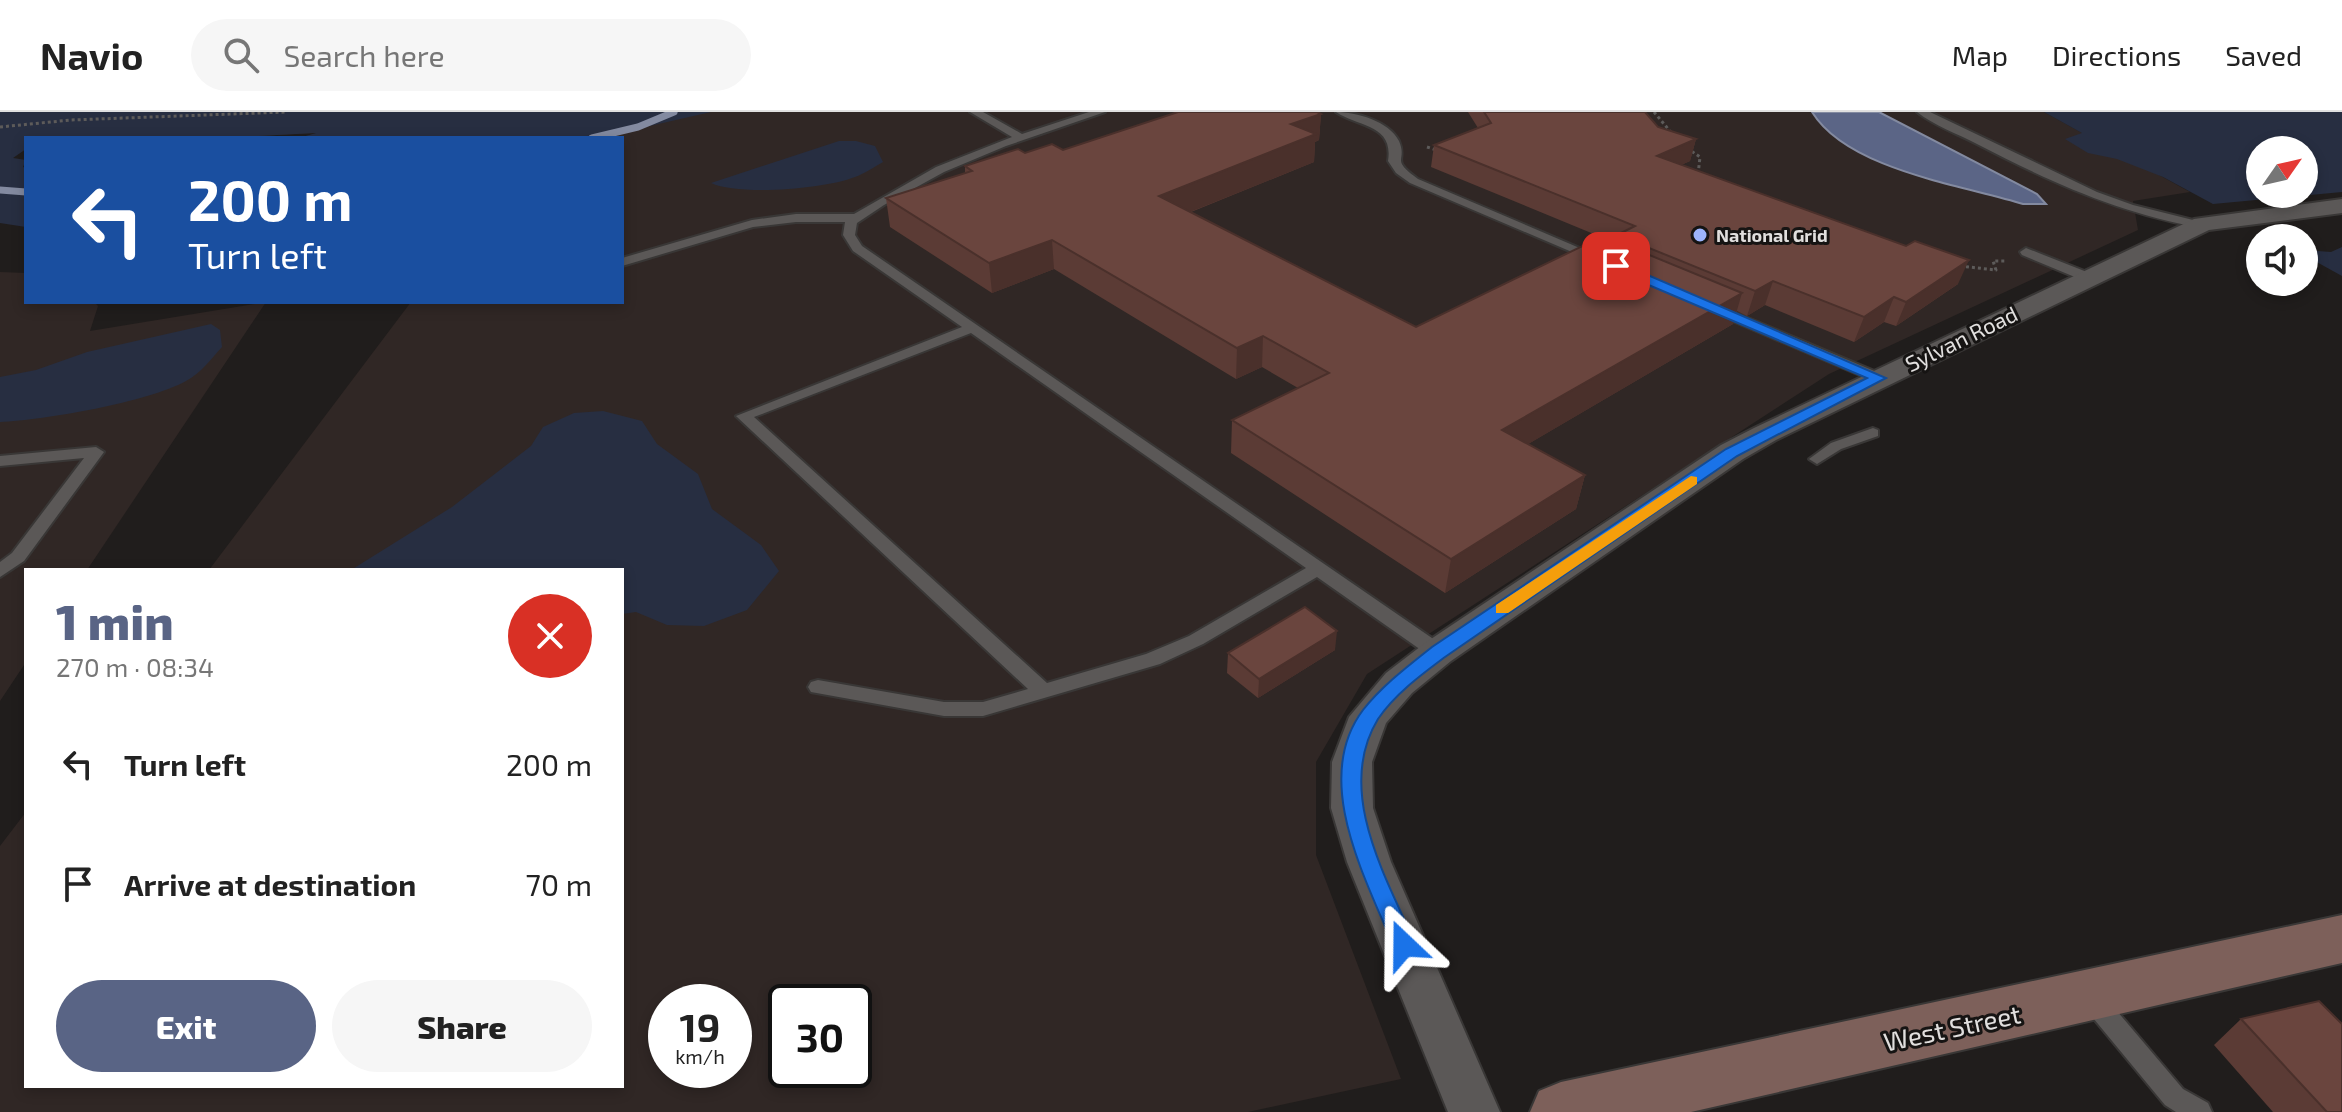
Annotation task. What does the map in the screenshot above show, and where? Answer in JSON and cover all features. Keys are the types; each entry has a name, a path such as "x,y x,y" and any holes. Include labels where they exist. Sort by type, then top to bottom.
{"street":[{"name":"Sylvan Road","path":"1474,1112 1369,862 1352,808 1352,762 1369,717 1399,683 1438,652 1732,452 2087,277 2203,224 2342,206"},
{"name":"West Street","path":"1561,1112 2342,939"}],"lane":[{"path":"975,112 1020,137"},
{"path":"1100,112 1020,137 905,184 851,222 849,235 857,248 1438,652"},
{"path":"1341,112 1379,127 1393,137 1398,149 1394,161 1414,181 1611,264"},
{"path":"1922,112 2108,202 2169,220 2203,224"},
{"path":"624,261 752,224 796,218 856,218"},
{"path":"2021,256 2087,277"},
{"path":"1694,299 1879,378"},
{"path":"972,328 744,416 1045,693"},
{"path":"1817,459 1836,446 1873,433"},
{"path":"0,461 96,452 18,557 0,571"},
{"path":"818,687 944,709 983,709 1137,665 1196,640 1319,568"},
{"path":"2091,997 2174,1097 2199,1112"}],"path":[{"path":"0,127 103,116 173,119 286,112"},
{"path":"1654,112 1683,146 1700,157 1697,176 1704,186"},
{"path":"1960,266 1996,270 1993,261 2021,256"}],"shaded area":[{"path":"0,112 711,112 606,136 306,136 316,133 261,136 24,136 24,150 13,158 24,160 24,227 0,223"},
{"path":"67,112 2044,112 2190,192 2133,201 2138,230 1829,374 1367,674 1316,762 1316,855 1401,1079 1248,1112 0,1112 0,846 24,815 24,1088 624,1088 624,568 211,568 409,304 624,304 624,136 523,136 460,125 212,136"},
{"path":"1812,112 1879,112 2037,194 2046,204 2023,204 1878,162 1829,132"},
{"path":"2044,112 2342,112 2342,192 2318,194 2318,136 2246,136 2246,201 2213,204 2163,177 2117,159 2088,153 2065,139 2082,133"},
{"path":"839,141 875,146 883,162 855,177 803,188 741,189 711,183"},
{"path":"2342,247 2342,276 2318,263 2318,251 2331,252"},
{"path":"0,272 24,273 24,304 96,304 90,331 265,304 88,568 24,568 24,665 0,701"},
{"path":"211,324 220,330 222,347 201,370 169,389 96,409 0,422 0,377 36,370 87,352"},
{"path":"603,411 642,421 657,444 698,474 712,509 761,545 779,571 747,610 704,626 667,625 636,612 624,614 624,568 354,568 452,507 531,446 543,427 574,413"}],"building":[{"path":"1178,112 1321,114 1291,124 1316,134 1159,196 1416,327 1603,236 1742,293 1502,430 1585,475 1451,559 1232,420 1329,373 1263,336 1237,348 1052,240 989,263 886,198 972,171 965,166 1018,149 1025,153 1052,144 1063,150"},
{"name":"National Grid","path":"1484,112 1645,112 1658,127 1696,139 1657,156 1906,246 1915,241 1969,260 1906,302 1894,297 1864,317 1773,281 1755,291 1617,235 1635,226 1434,145 1491,123"},
{"path":"1305,607 1337,631 1259,679 1228,653"},
{"path":"2319,1001 2342,1024 2342,1112 2327,1112 2241,1019"}],"waterway":[{"path":"600,136 638,127 674,112"},
{"path":"0,190 24,192"}],"slow traffic":[{"path":"1502,609 1691,481"}],"place":[{"name":"National Grid","path":"1700,235"}],"route":[{"path":"1404,945 1369,862 1352,808 1352,762 1369,717 1399,683 1438,652 1732,452 1879,378 1616,266"}]}
